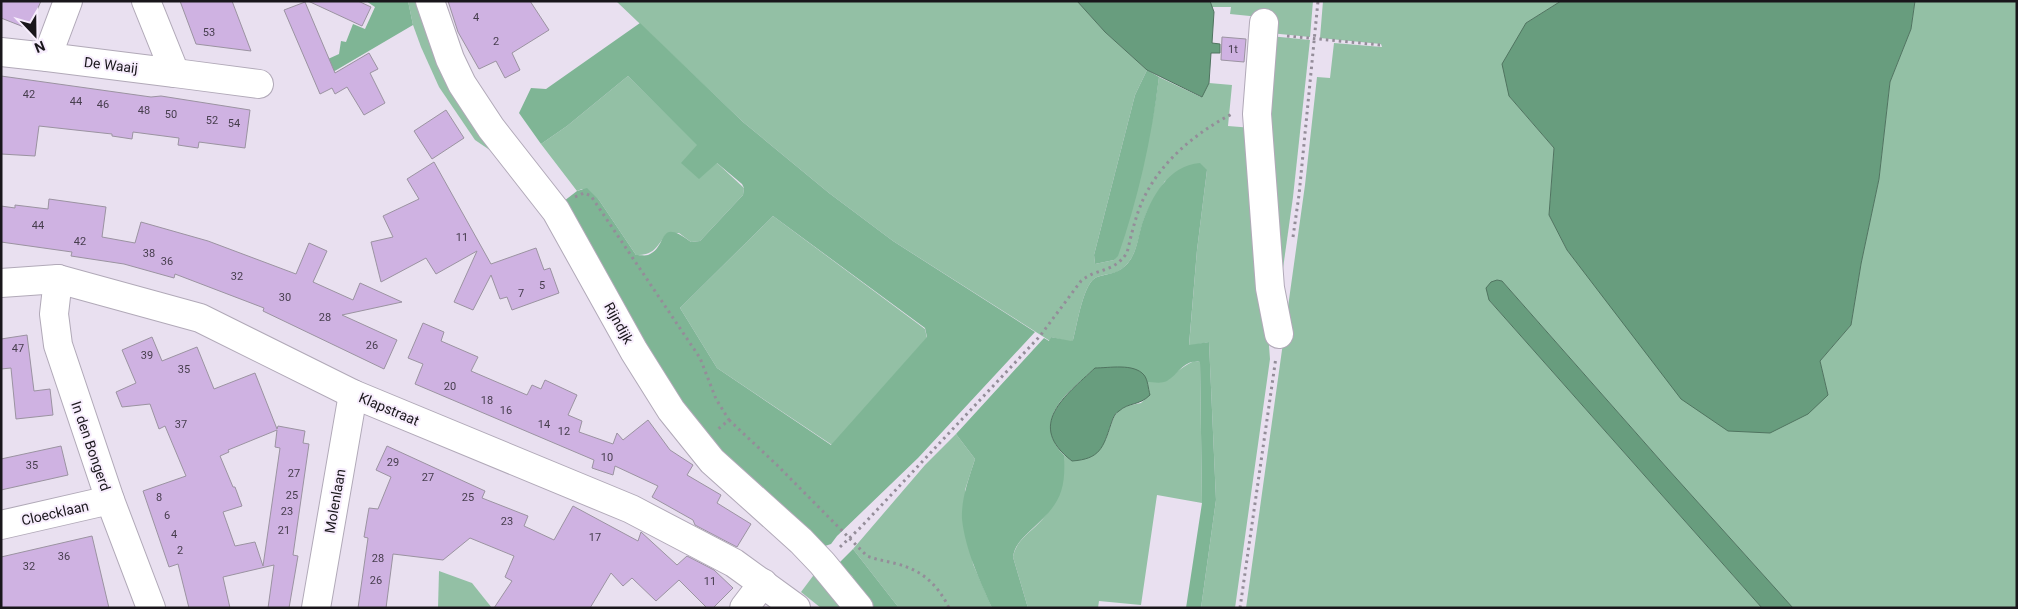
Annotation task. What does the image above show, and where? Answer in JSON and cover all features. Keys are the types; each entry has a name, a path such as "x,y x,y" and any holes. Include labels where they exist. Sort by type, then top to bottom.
{"street":[{"path":"46,57 68,1"},
{"path":"146,1 175,73"},
{"name":"Rijndijk","path":"430,1 436,26 450,59 474,103 491,128 556,211 651,380 672,410 699,445 736,484 801,541 859,608"},
{"path":"1264,23 1246,114 1270,288 1279,334"},
{"name":"De Waaij","path":"1,52 259,84"},
{"name":"Klapstraat","path":"1,283 58,279 200,318 353,394 631,509 734,563 796,608"},
{"name":"In den Bongerd","path":"58,279 54,314 58,345 110,500 151,608"},
{"name":"Molenlaan","path":"316,608 353,394"},
{"name":"Cloecklaan","path":"1,525 110,500"},
{"path":"744,608 763,583"}],"path":[{"path":"1308,38 1381,45"},
{"path":"822,563 850,538 1040,336 1081,281 1088,275 1109,269 1122,260 1127,253 1143,201 1164,169 1199,133 1246,114"},
{"path":"556,211 580,193 590,196 700,358 716,399 729,420 867,556 879,561 898,564 916,570 928,578 943,595 949,608"},
{"path":"699,445 729,420"}],"shaded area":[{"path":"366,1 408,1 413,25 333,72 328,59 339,54 341,41 346,42 353,24 365,29 375,7"},
{"path":"408,1 423,1 503,159 475,140 439,87 413,25"},
{"path":"616,1 1077,1 1105,32 1147,70 1135,95 1094,255 1095,264 1114,260 1141,170 1152,124 1159,77 1201,97 1209,83 1232,85 1228,126 1253,128 1270,359 1235,608 1201,608 1216,500 1209,342 1189,346 1197,250 1207,170 1165,181 1146,213 1135,250 1130,260 1124,268 1097,277 1088,287 1081,305 1073,340 1071,342 1051,337 1050,341 893,241 829,193 743,122"},
{"path":"1077,1 1210,1 1214,12 1212,43 1220,44 1220,53 1211,53 1209,83 1202,97 1147,70 1105,32"},
{"path":"1210,1 1313,1 1310,37 1269,33 1270,18 1230,14 1231,7 1212,7"},
{"path":"1323,1 1561,1 1526,23 1509,96 1554,148 1549,215 1567,250 1628,328 1828,395 1820,361 1851,325 1861,264 1879,179 1890,82 1911,29 1915,1 2017,1 2017,608 1793,608 1502,281 1497,280 1489,300 1762,608 1246,608 1305,185 1317,77 1330,78 1334,43 1382,47 1381,44 1320,38"},
{"path":"1561,1 1915,1 1911,29 1890,82 1879,179 1861,264 1851,325 1820,361 1828,395 1808,414 1770,433 1728,431 1681,399 1567,250 1549,215 1554,148 1509,96 1502,64 1526,23"},
{"path":"640,23 743,122 829,193 893,241 1035,332 918,458 831,544 822,547 704,436 671,393 564,201 577,191 587,188 599,200 636,255 647,255 659,246 664,236 668,233 672,232 680,235 691,242 700,241 743,195 744,188 742,184 717,163 699,179 681,163 697,145 628,76 567,126 541,144 519,113 531,88 546,89","holes":["773,216 925,328 927,337 831,445 717,368 680,308"]},
{"path":"1269,36 1310,40 1293,197 1279,297 1264,119"},
{"path":"1147,70 1159,77 1148,145 1138,190 1118,256 1114,260 1095,264 1094,255 1135,95"},
{"path":"628,76 698,145 682,164 717,163 744,188 743,195 700,241 691,242 679,233 666,234 651,252 636,255 599,200 582,189 577,191 541,144 567,126"},
{"path":"1200,163 1207,170 1197,250 1189,345 1209,342 1216,500 1201,608 1186,608 1202,503 1200,362 1194,362 1186,365 1167,381 1160,383 1147,382 1143,374 1095,368 1065,396 1052,418 1051,429 1054,442 1064,455 1062,488 1055,504 1020,542 1013,557 1028,608 992,608 970,553 962,519 964,496 975,459 956,434 1044,338 1049,341 1051,337 1073,340 1084,295 1092,281 1097,277 1125,267 1131,259 1146,213 1156,193 1170,176 1189,165"},
{"path":"773,216 925,329 927,338 832,445 717,368 680,308"},
{"path":"1502,281 1793,608 1762,608 1489,300 1486,288 1491,282"},
{"path":"1194,361 1200,362 1202,503 1157,495 1141,605 1099,601 1098,608 1028,608 1013,557 1017,546 1045,516 1059,492 1063,474 1064,455 1072,461 1106,439 1118,411 1126,406 1141,403 1149,395 1147,382 1168,378"},
{"path":"1121,367 1140,371 1146,379 1150,395 1142,401 1123,408 1116,414 1103,446 1095,455 1072,461 1058,448 1052,435 1051,423 1062,400 1095,368"},
{"path":"956,434 975,459 965,490 973,564 992,608 899,608 853,549 925,465"},
{"path":"853,549 899,608 871,608 852,576 838,564"},
{"path":"819,568 853,608 821,608 801,592"},
{"path":"439,571 472,583 492,608 438,608"}],"building":[{"path":"1,1 41,1 29,29 1,18"},
{"path":"180,1 232,1 251,51 196,44"},
{"path":"308,1 358,1 371,7 362,26"},
{"path":"448,1 530,1 549,30 512,53 520,70 505,78 496,61 479,69 458,32"},
{"path":"305,2 335,73 369,53 378,69 370,73 385,103 364,115 347,87 335,94 332,88 320,94 284,10"},
{"path":"1222,37 1246,39 1244,62 1221,60"},
{"path":"1,76 151,97 161,96 250,110 245,148 199,142 198,148 178,145 179,138 133,132 132,139 112,136 112,134 39,126 35,156 1,154"},
{"path":"446,110 464,138 432,159 414,131"},
{"path":"434,162 491,264 536,248 544,270 550,268 559,293 512,310 507,297 500,299 491,275 473,310 454,302 477,251 436,274 426,258 381,282 371,242 393,237 383,216 419,199 407,179"},
{"path":"49,199 106,207 102,237 135,243 141,222 208,241 296,274 309,243 327,251 313,282 353,300 360,283 402,302 342,315 397,340 384,369 263,311 264,308 175,274 174,278 124,264 71,256 72,252 1,242 1,206 15,208 15,205 48,209"},
{"path":"423,323 444,332 441,341 478,357 471,371 527,395 532,385 541,389 545,380 577,395 568,415 582,421 579,432 613,444 617,433 623,440 648,420 670,450 693,465 687,475 721,495 717,503 751,524 737,547 695,525 693,520 652,497 658,486 615,466 613,475 592,468 594,460 415,384 423,364 408,358"},
{"path":"27,335 34,391 50,389 53,415 16,419 11,368 1,369 1,339"},
{"path":"152,337 162,361 197,347 214,389 255,373 277,429 278,426 305,431 303,443 309,444 293,555 298,556 289,608 268,608 274,565 223,577 230,608 189,608 178,564 169,567 143,491 186,476 165,426 159,429 150,404 122,407 116,392 136,383 122,350","holes":["277,430 275,447 280,448 263,566 255,542 235,546 223,512 242,506 220,456 229,452 228,450"]},
{"path":"61,446 68,475 1,490 1,459"},
{"path":"387,446 485,491 482,498 528,516 524,526 554,540 573,506 638,541 641,532 677,565 687,556 714,570 733,588 713,608 707,608 679,580 656,601 632,578 623,586 611,573 590,608 494,608 512,581 505,577 514,556 470,538 443,560 393,554 386,608 358,608 368,538 364,537 369,508 378,509 391,477 376,470"},
{"path":"92,536 109,608 1,608 1,557"}]}
